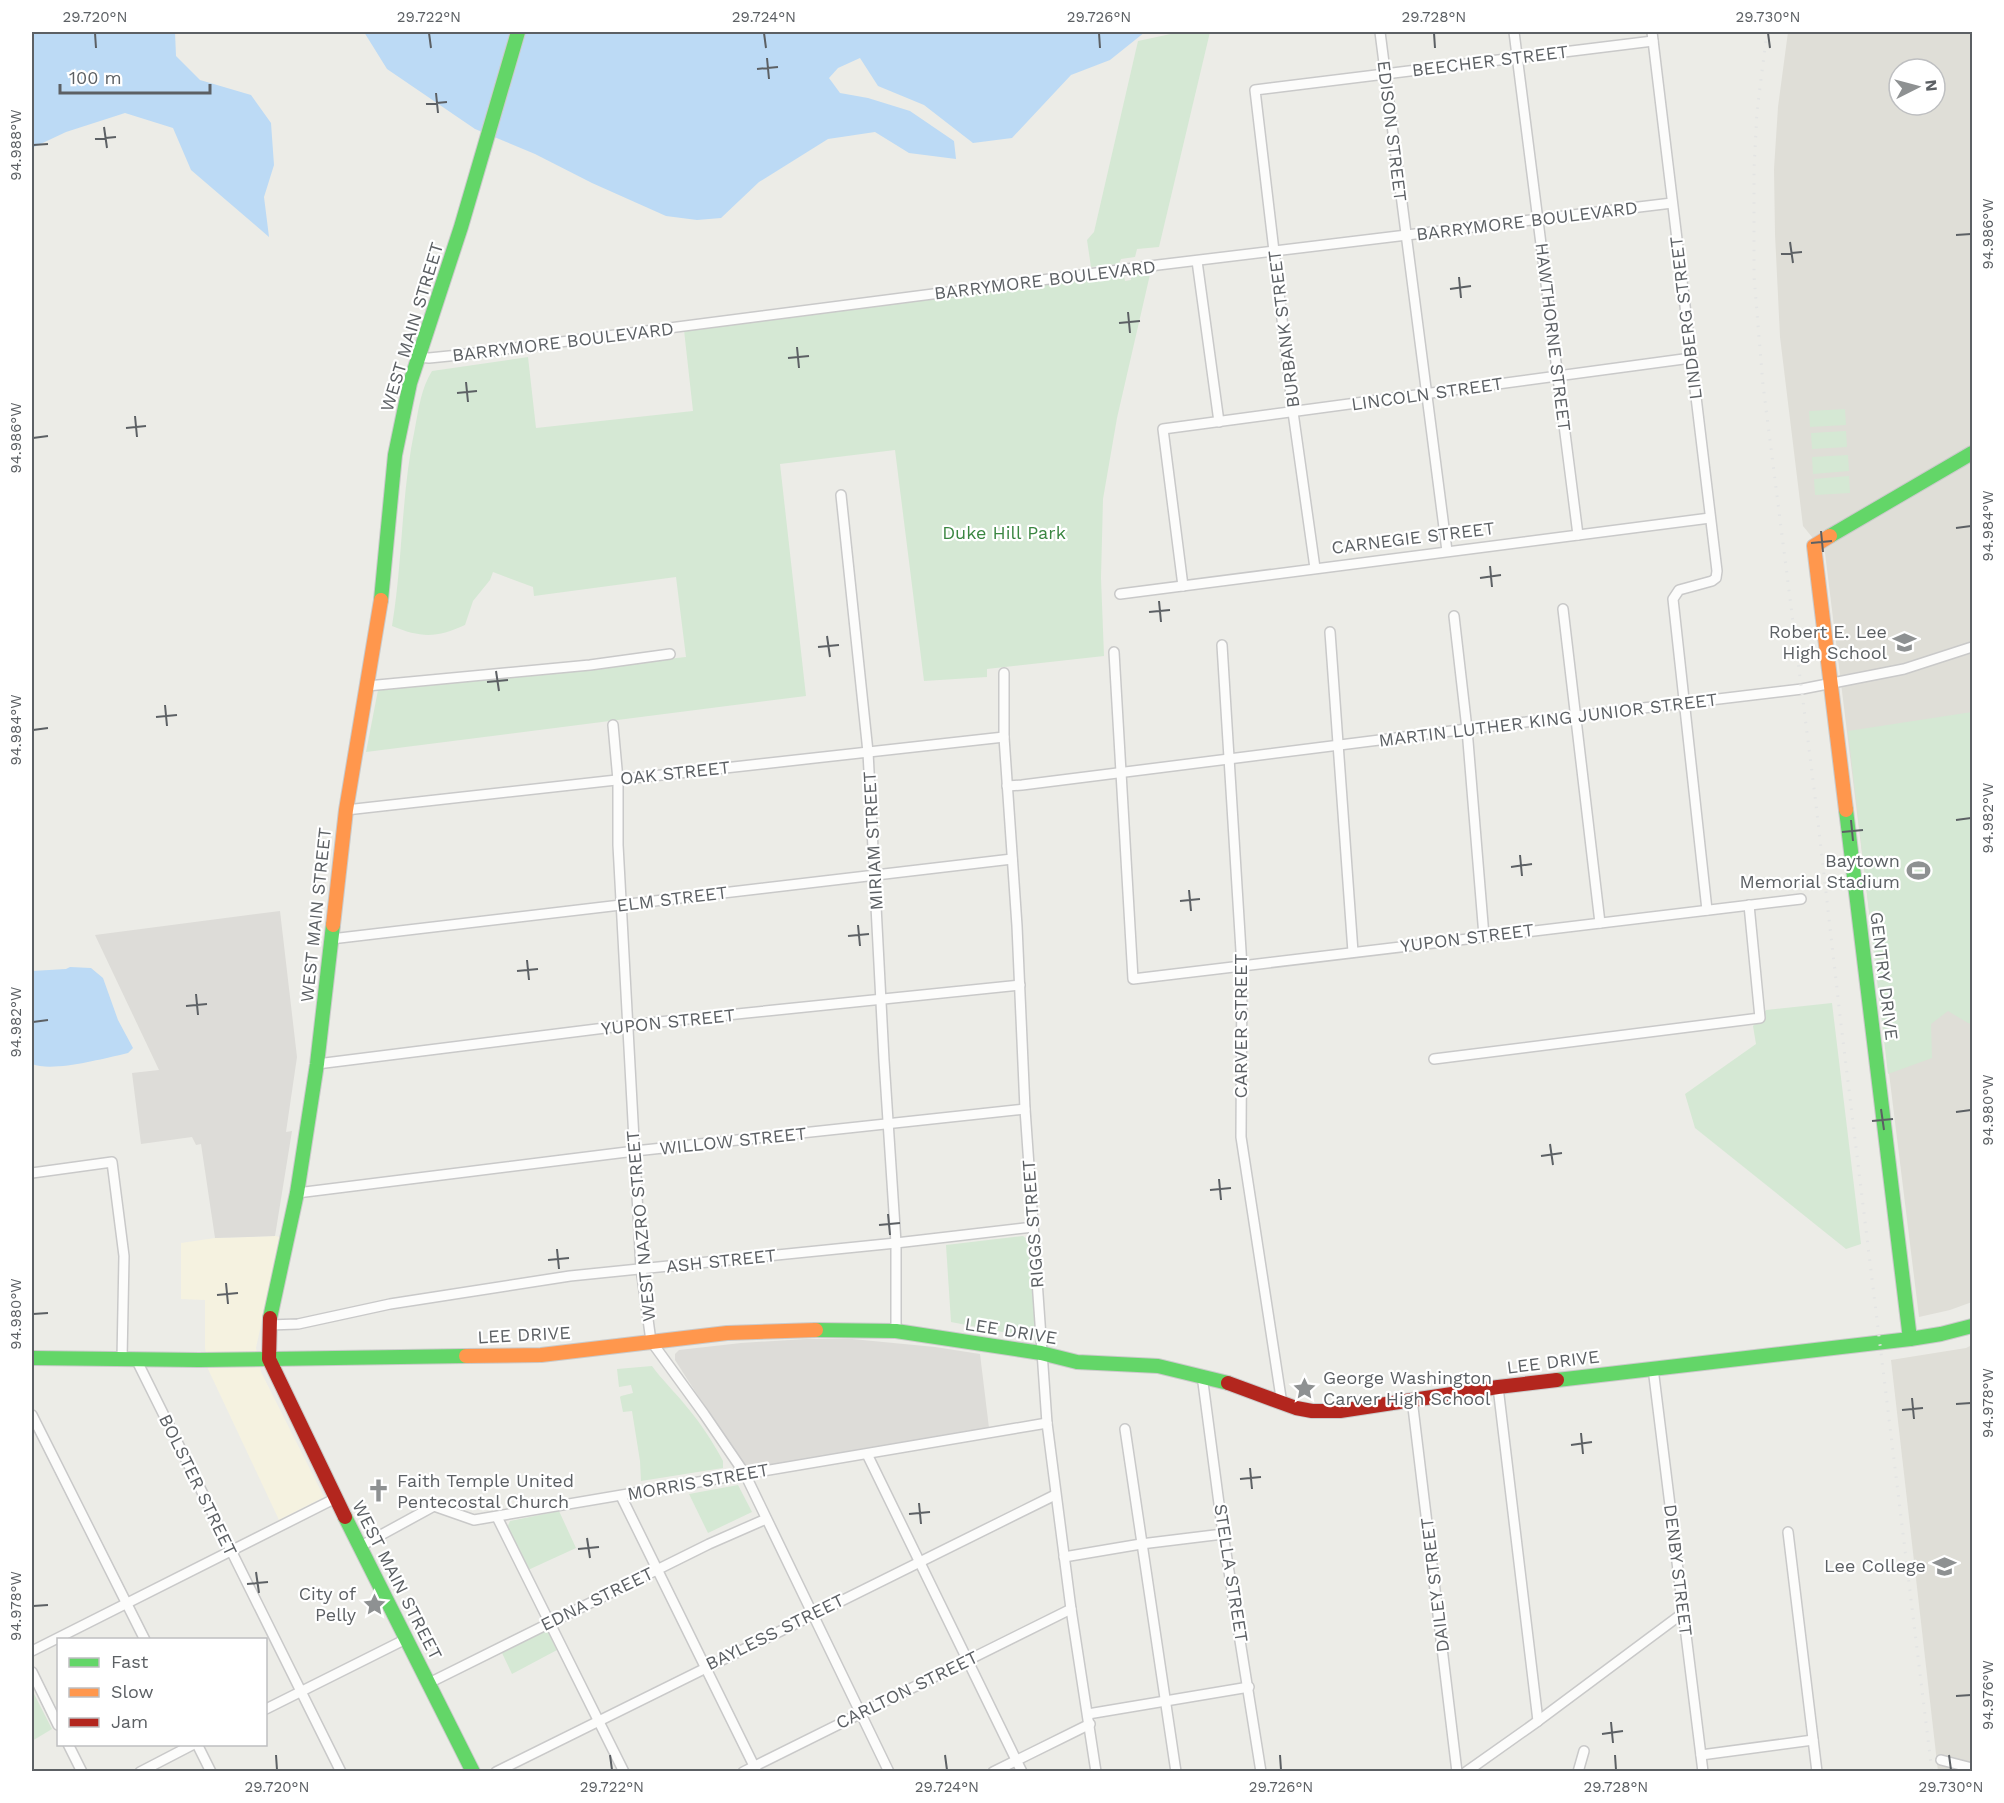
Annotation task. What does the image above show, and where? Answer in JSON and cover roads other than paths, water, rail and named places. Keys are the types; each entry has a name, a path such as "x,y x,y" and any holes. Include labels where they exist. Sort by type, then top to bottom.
{"main road":[{"name":"WEST MAIN STREET","path":"473,1772 359,1547 269,1359 269,1324 297,1193 317,1064 346,810 383,589 395,455 417,357 461,227 518,32"},
{"name":"GENTRY DRIVE","path":"1910,1339 1814,546 1972,453"},
{"name":"LEE DRIVE","path":"32,1358 269,1359 541,1355 728,1333 785,1330 896,1331 1041,1353 1077,1362 1158,1366 1218,1379 1282,1404 1312,1411 1340,1411 1498,1387 1910,1339 1972,1326"}],"street":[{"name":"EDISON STREET","path":"1380,32 1447,551"},
{"name":"HAWTHORNE STREET","path":"1514,32 1578,535"},
{"name":"BEECHER STREET","path":"1255,90 1518,58 1652,36"},
{"name":"LINDBERG STREET","path":"1652,36 1716,578 1679,590 1673,599 1684,703"},
{"name":"BURBANK STREET","path":"1255,90 1293,412 1315,568"},
{"name":"BARRYMORE BOULEVARD","path":"417,357 459,355 1672,203"},
{"path":"1197,261 1218,422"},
{"name":"LINCOLN STREET","path":"1183,586 1163,429 1691,358"},
{"name":"MIRIAM STREET","path":"841,495 868,752 896,1243 896,1331"},
{"name":"CARNEGIE STREET","path":"1120,594 1710,518"},
{"path":"1563,609 1600,923"},
{"path":"1454,616 1467,729 1484,936"},
{"path":"1330,632 1353,952"},
{"name":"CARVER STREET","path":"1222,645 1242,967 1241,1137 1282,1404"},
{"name":"MARTIN LUTHER KING JUNIOR STREET","path":"1007,786 1830,684 1922,665 1972,648"},
{"path":"1114,652 1120,773"},
{"path":"367,686 670,654"},
{"name":"RIGGS STREET","path":"1004,673 1004,737 1041,1353 1055,1495 1096,1772"},
{"path":"1684,703 1707,910"},
{"name":"WEST NAZRO STREET","path":"613,725 618,780 618,845 641,1269 651,1341 744,1474 889,1772"},
{"name":"OAK STREET","path":"346,810 1004,737"},
{"name":"YUPON STREET","path":"1120,773 1133,978 1242,967 1801,899"},
{"name":"ELM STREET","path":"331,939 1012,860"},
{"path":"1434,1059 1760,1018 1749,905"},
{"name":"YUPON STREET","path":"317,1064 629,1025 1020,985"},
{"name":"WILLOW STREET","path":"297,1193 635,1151 1025,1109"},
{"name":"BOLSTER STREET","path":"32,1173 112,1162 124,1256 129,1359 230,1551 341,1772"},
{"name":"ASH STREET","path":"269,1324 298,1324 390,1304 558,1278 1033,1227"},
{"name":"DENBY STREET","path":"1653,1368 1702,1772"},
{"name":"STELLA STREET","path":"1202,1375 1223,1534 1261,1772"},
{"path":"1498,1387 1538,1721"},
{"name":"DAILEY STREET","path":"1412,1399 1456,1772"},
{"path":"32,1415 143,1638"},
{"name":"MORRIS STREET","path":"359,1547 434,1506 474,1520 497,1517 1047,1423"},
{"path":"1125,1429 1176,1772"},
{"path":"867,1454 1022,1772"},
{"name":"BAYLESS STREET","path":"496,1772 1055,1495"},
{"path":"621,1496 755,1769"},
{"path":"57,1638 336,1498"},
{"path":"497,1517 624,1772"},
{"name":"EDNA STREET","path":"429,1683 656,1570 766,1519"},
{"path":"1788,1532 1817,1772"},
{"path":"1064,1557 1141,1544 1223,1534"},
{"name":"CARLTON STREET","path":"743,1772 755,1769 1071,1609"},
{"path":"1466,1772 1683,1613"},
{"path":"32,1651 57,1638"},
{"path":"267,1708 406,1639"},
{"path":"32,1672 57,1723"},
{"path":"993,1772 1089,1719 1167,1702 1249,1688"},
{"path":"1701,1755 1813,1740"},
{"path":"69,1746 82,1772"},
{"path":"140,1772 191,1746"},
{"path":"196,1746 211,1772"},
{"path":"1578,1772 1584,1751"},
{"path":"1941,1760 1972,1768"}],"water":[{"path":"32,32 175,32 176,56 200,80 251,95 271,123 274,165 264,197 269,237 191,170 173,128 125,113 66,132 32,148"},
{"path":"364,32 1145,32 1110,60 1071,75 1012,138 973,143 924,105 878,86 860,58 838,68 829,78 840,93 868,98 910,111 954,141 956,159 909,153 875,132 828,139 759,182 721,218 697,220 666,216 592,183 535,154 475,129 387,69"},
{"path":"70,967 91,968 103,978 118,1020 133,1048 128,1053 75,1064 51,1067 32,1064 32,971"}],"railway":[{"path":"1767,32 1757,111 1754,169 1754,276 1763,385 1815,796 1932,1772"}],"place":[{"name":"Robert E. Lee High School","path":"1905,642"},
{"name":"Baytown Memorial Stadium","path":"1918,871"},
{"name":"George Washington Carver High School","path":"1305,1388"},
{"name":"Faith Temple United Pentecostal Church","path":"379,1491"},
{"name":"Lee College","path":"1944,1566"},
{"name":"City of Pelly","path":"374,1604"}],"park label":[{"name":"Duke Hill Park","path":"1004,533"}]}
